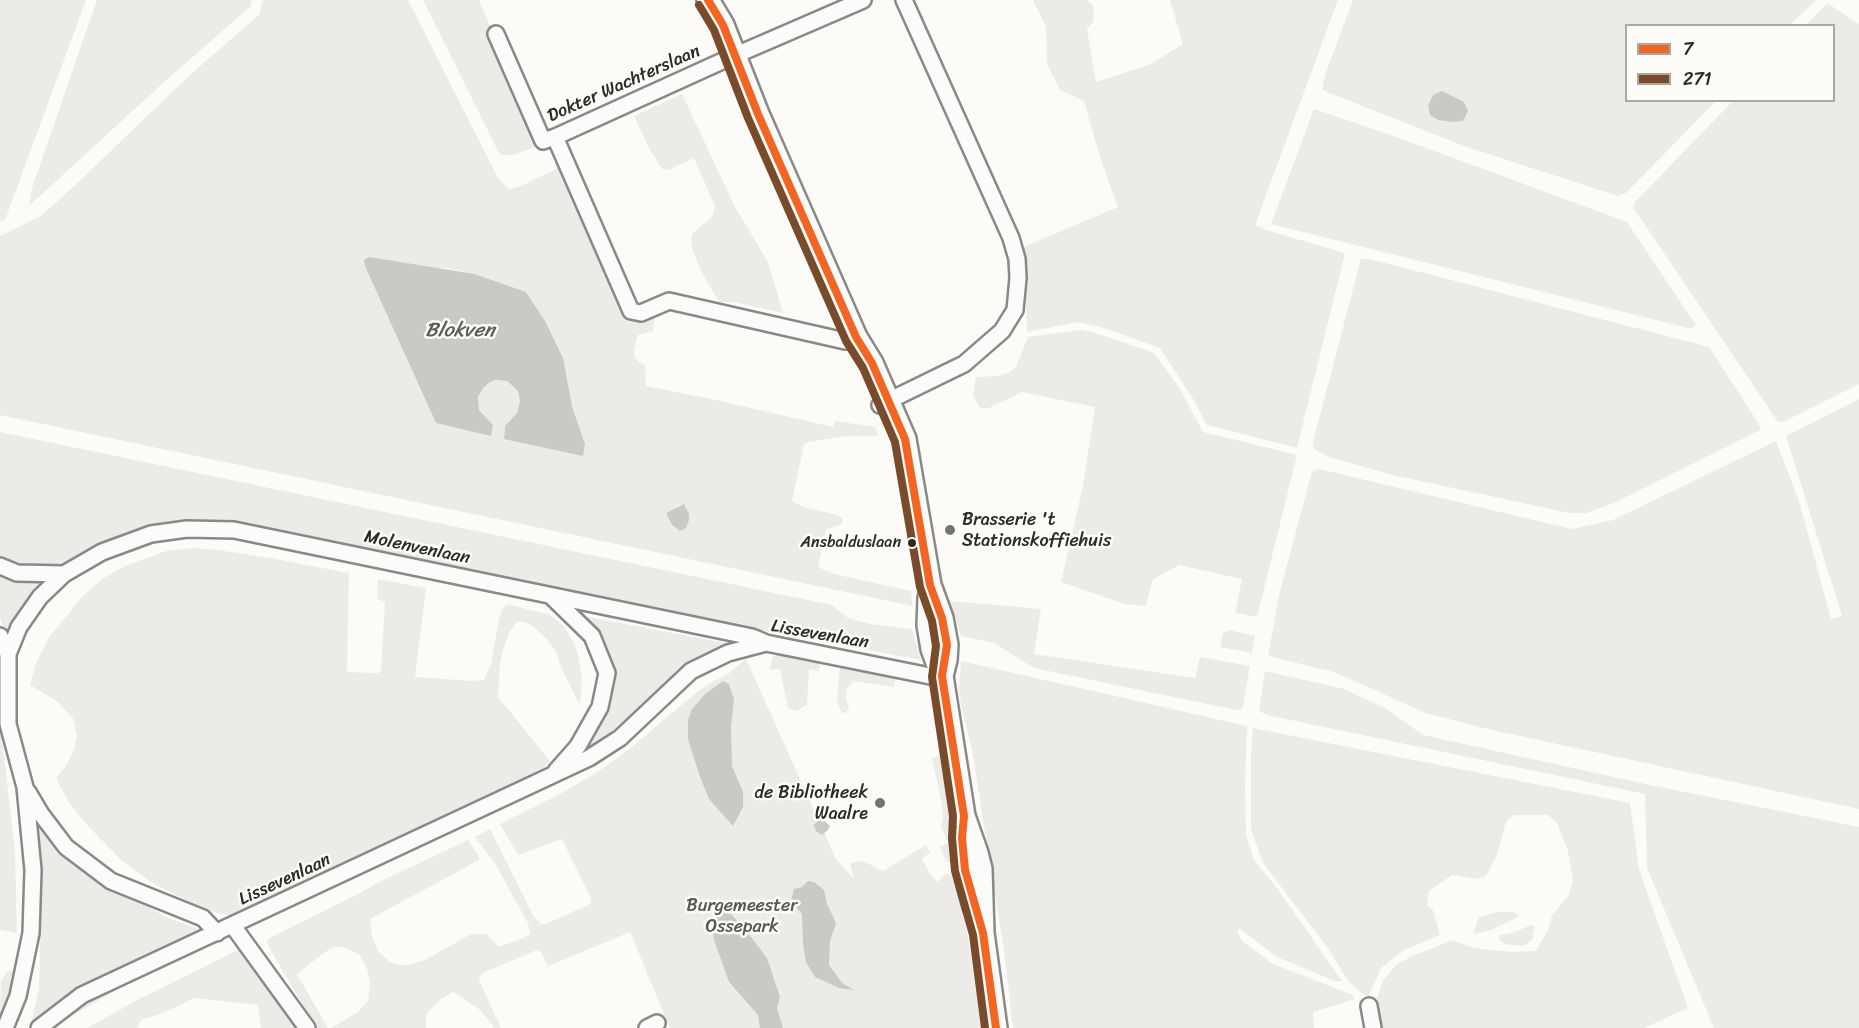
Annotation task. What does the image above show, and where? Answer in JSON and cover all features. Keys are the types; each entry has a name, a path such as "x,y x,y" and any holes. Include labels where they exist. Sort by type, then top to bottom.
{"main road":[{"path":"709,1 723,25 732,56 856,337 872,363 885,403 905,439 930,585 942,618 947,645 942,676 964,816 962,838 966,877 983,933 996,1028"}],"street":[{"name":"Dokter Wachterslaan","path":"496,34 543,141 863,0"},
{"path":"885,403 964,364 1002,331 1015,310 1018,278 1017,259 1011,238 904,0"},
{"path":"555,137 631,311 641,313 669,301 845,340 856,337"},
{"name":"Molenvenlaan","path":"5,1028 18,996 31,933 33,870 25,786 8,724 8,654 18,627 40,597 64,574 102,552 151,534 187,529 234,530 752,637 766,643"},
{"path":"0,566 17,573 64,574"},
{"name":"Lissevenlaan","path":"550,596 592,636 607,673 600,707 578,746 552,775"},
{"name":"Molenvenlaan","path":"0,636 8,654"},
{"name":"Lissevenlaan","path":"39,1028 82,995 589,758 620,738 691,671 728,653 766,643 922,675 942,676"},
{"name":"Molenvenlaan","path":"25,786 41,814 66,847 111,881 203,918 217,933"},
{"path":"232,926 307,1028"},
{"path":"1369,1006 1373,1028"}],"green space":[{"path":"0,0 86,0 5,220 0,221"},
{"path":"97,0 252,0 251,6 29,206 32,188"},
{"path":"263,0 408,0 498,178 509,189 521,186 564,165 625,305 656,310 653,331 638,335 634,350 634,357 645,365 646,386 833,427 835,421 875,427 878,436 847,436 804,444 792,501 803,507 838,515 843,519 842,524 826,530 818,567 834,574 911,591 913,606 0,415 0,236 41,216 191,74 259,15","holes":["441,267 475,274 526,292 585,444 504,439 505,426 517,413 520,401 518,391 507,381 490,382 478,397 479,410 493,425 436,423 384,305","680,505 686,528 680,531 672,525 666,513"]},
{"path":"423,0 479,0 541,145 513,155 500,155"},
{"path":"1033,0 1086,0 1092,4 1093,22 1087,29 1096,82 1151,64 1183,44 1170,0 1338,0 1255,225 1345,253 1297,448 1207,425 1160,348 1101,327 1078,322 1027,332 1024,247 1118,207 1100,157 1084,101 1060,90 1047,64 1046,27"},
{"path":"1353,0 1816,0 1791,24 1625,24 1625,102 1715,102 1626,193 1618,196 1464,146 1322,90 1325,75","holes":["1433,96 1464,120 1450,122 1438,120 1428,106"]},
{"path":"1827,3 1859,24 1859,384 1783,422 1778,422 1633,207 1634,203 1732,102 1835,102 1835,24 1807,24"},
{"path":"682,94 734,205 768,262 783,313 733,302 719,302 702,273 691,241 693,233 710,219 715,206 694,158 668,170 662,169 634,116"},
{"path":"1314,109 1627,222 1696,325 1692,329 1271,224"},
{"path":"1361,259 1370,259 1709,347 1759,424 1760,430 1616,502 1587,513 1569,513 1393,475 1328,457 1313,448 1313,442"},
{"path":"1080,330 1096,333 1154,353 1180,389 1203,432 1297,455 1257,617 1235,613 1242,579 1179,565 1152,580 1146,606 1125,604 1061,582 1083,486 1095,407 1022,392 989,408 980,408 973,395 976,377 997,376 1010,372 1016,367 1028,337"},
{"path":"1859,399 1859,809 1488,729 1426,713 1334,672 1268,656 1279,595 1310,479 1312,472 1319,469 1572,529 1613,520 1776,441 1799,501 1831,619 1842,616 1786,436"},
{"path":"0,432 832,605 848,618 870,624 912,629 921,660 211,524 60,568 17,567 0,560"},
{"path":"192,548 270,558 349,573 347,672 378,673 381,671 385,602 377,599 378,579 426,588 415,676 417,677 484,680 491,664 502,610 507,604 550,615 563,625 578,654 582,678 580,706 556,652 548,640 534,627 525,622 517,622 510,631 504,647 500,663 498,697 550,761 540,773 436,836 286,910 237,916 204,909 151,882 121,860 69,803 56,778 66,766 74,750 77,737 73,718 58,702 30,685 36,663 50,636 82,597 102,579 125,566 166,551"},
{"path":"0,570 45,582 9,635 4,633 0,617"},
{"path":"950,601 1041,609 1034,654 1195,678 1200,657 1250,666 1243,706 1241,710 1236,710 1034,668 994,643 961,636"},
{"path":"578,615 731,644 678,675 584,755 580,753 610,692"},
{"path":"1229,630 1255,636 1252,653 1220,647 1223,633"},
{"path":"784,651 814,657 820,665 819,671 809,669 807,705 796,711 788,708 780,669 770,670 772,658"},
{"name":"Burgemeester Ossepark","path":"746,659 836,859 854,879 850,863 863,861 883,871 926,845 930,853 922,858 930,874 938,882 945,874 956,875 961,909 966,924 981,1028 670,1028 630,932 548,966 541,952 537,950 483,973 479,978 480,982 501,1028 495,1028 478,1008 453,992 441,999 429,1011 426,1016 426,1028 331,1028 358,1012 368,1001 370,982 360,955 343,947 335,947 297,974 328,1028 316,1028 269,947 267,942 269,938 468,840 479,860 370,919 372,936 378,951 390,962 397,965 409,965 425,960 471,934 486,934 499,947 523,938 530,934 528,923 494,862 475,837 490,829 534,917 541,924 546,924 588,905 591,903 591,898 562,839 518,855 500,824 562,793 599,771 628,750 697,692 728,674"},
{"path":"961,661 1247,726 1246,834 1254,860 1277,888 1342,981 1335,981 1277,957 1239,928 1237,932 1242,941 1273,964 1353,995 1355,999 1313,1012 1314,1028 1013,1028 1004,951 972,750 959,691"},
{"path":"840,665 897,674 894,687 853,681 847,689 849,710 842,714 837,700"},
{"path":"1265,671 1344,689 1387,709 1423,735 1655,786 1859,827 1859,1028 1714,1028 1647,868 1645,794 1267,715 1259,711"},
{"path":"0,721 15,851 17,933 0,930"},
{"path":"1253,728 1630,803 1639,869 1688,1008 1644,1028 1380,1028 1375,1003 1383,981 1396,965 1412,956 1453,940 1473,948 1512,952 1536,951 1548,930 1552,915 1568,896 1573,880 1568,851 1557,823 1548,815 1515,815 1508,819 1505,825 1497,855 1486,876 1476,879 1452,875 1429,891 1427,905 1433,910 1440,935 1404,950 1381,968 1368,998 1349,982 1327,947 1263,863 1251,829"},
{"path":"940,756 950,817 950,839 954,865 946,861 940,847 948,843 941,826 942,805 932,758"},
{"path":"30,783 40,809 114,888 168,918 225,936 123,986 52,1028 30,1028 39,988 40,959 38,859"},
{"path":"1497,912 1514,912 1520,916 1491,930 1473,934 1479,917"},
{"path":"1531,925 1535,926 1532,940 1523,946 1505,944 1498,939 1500,935"},
{"path":"242,948 302,1028 261,1028 258,1005 195,998 163,1013 141,1020 137,1028 87,1028 141,998"},
{"path":"16,969 12,998 0,1026 1,981 8,971"}],"water":[{"path":"1442,91 1464,102 1468,111 1463,121 1438,120 1430,115 1428,106 1433,95"},
{"name":"Blokven","path":"369,257 475,274 526,292 545,321 563,358 572,406 585,444 583,456 504,439 505,426 517,413 520,401 518,391 507,381 490,382 478,397 479,410 493,425 491,436 436,423 365,266 364,260"},
{"path":"684,504 689,520 686,528 680,531 672,525 666,513"},
{"path":"723,681 729,684 734,700 731,727 732,766 743,792 743,807 733,826 709,799 688,739 688,720 692,709 705,694"},
{"path":"821,817 830,826 822,835 816,831 814,825"},
{"path":"808,881 814,882 824,890 827,904 836,923 830,941 829,965 842,983 854,990 839,988 815,977 806,962 802,914 791,901 794,889 802,887"},
{"path":"721,910 731,914 767,958 780,997 777,1008 783,1028 760,1028 758,1015 729,982 714,940 714,915"}],"transit line":[{"name":"7","path":"708,0 723,25 758,114 856,337 872,363 905,439 930,585 942,618 947,645 942,676 964,816 962,838 965,870 983,933 996,1028"},
{"name":"271","path":"699,5 714,30 748,118 846,341 863,368 895,442 920,587 932,621 936,646 932,677 953,816 955,871 973,935 985,1028"}],"place":[{"name":"Brasserie 't Stationskoffiehuis","path":"950,530"},
{"name":"Ansbalduslaan","path":"912,543"},
{"name":"de Bibliotheek Waalre","path":"880,803"}]}
